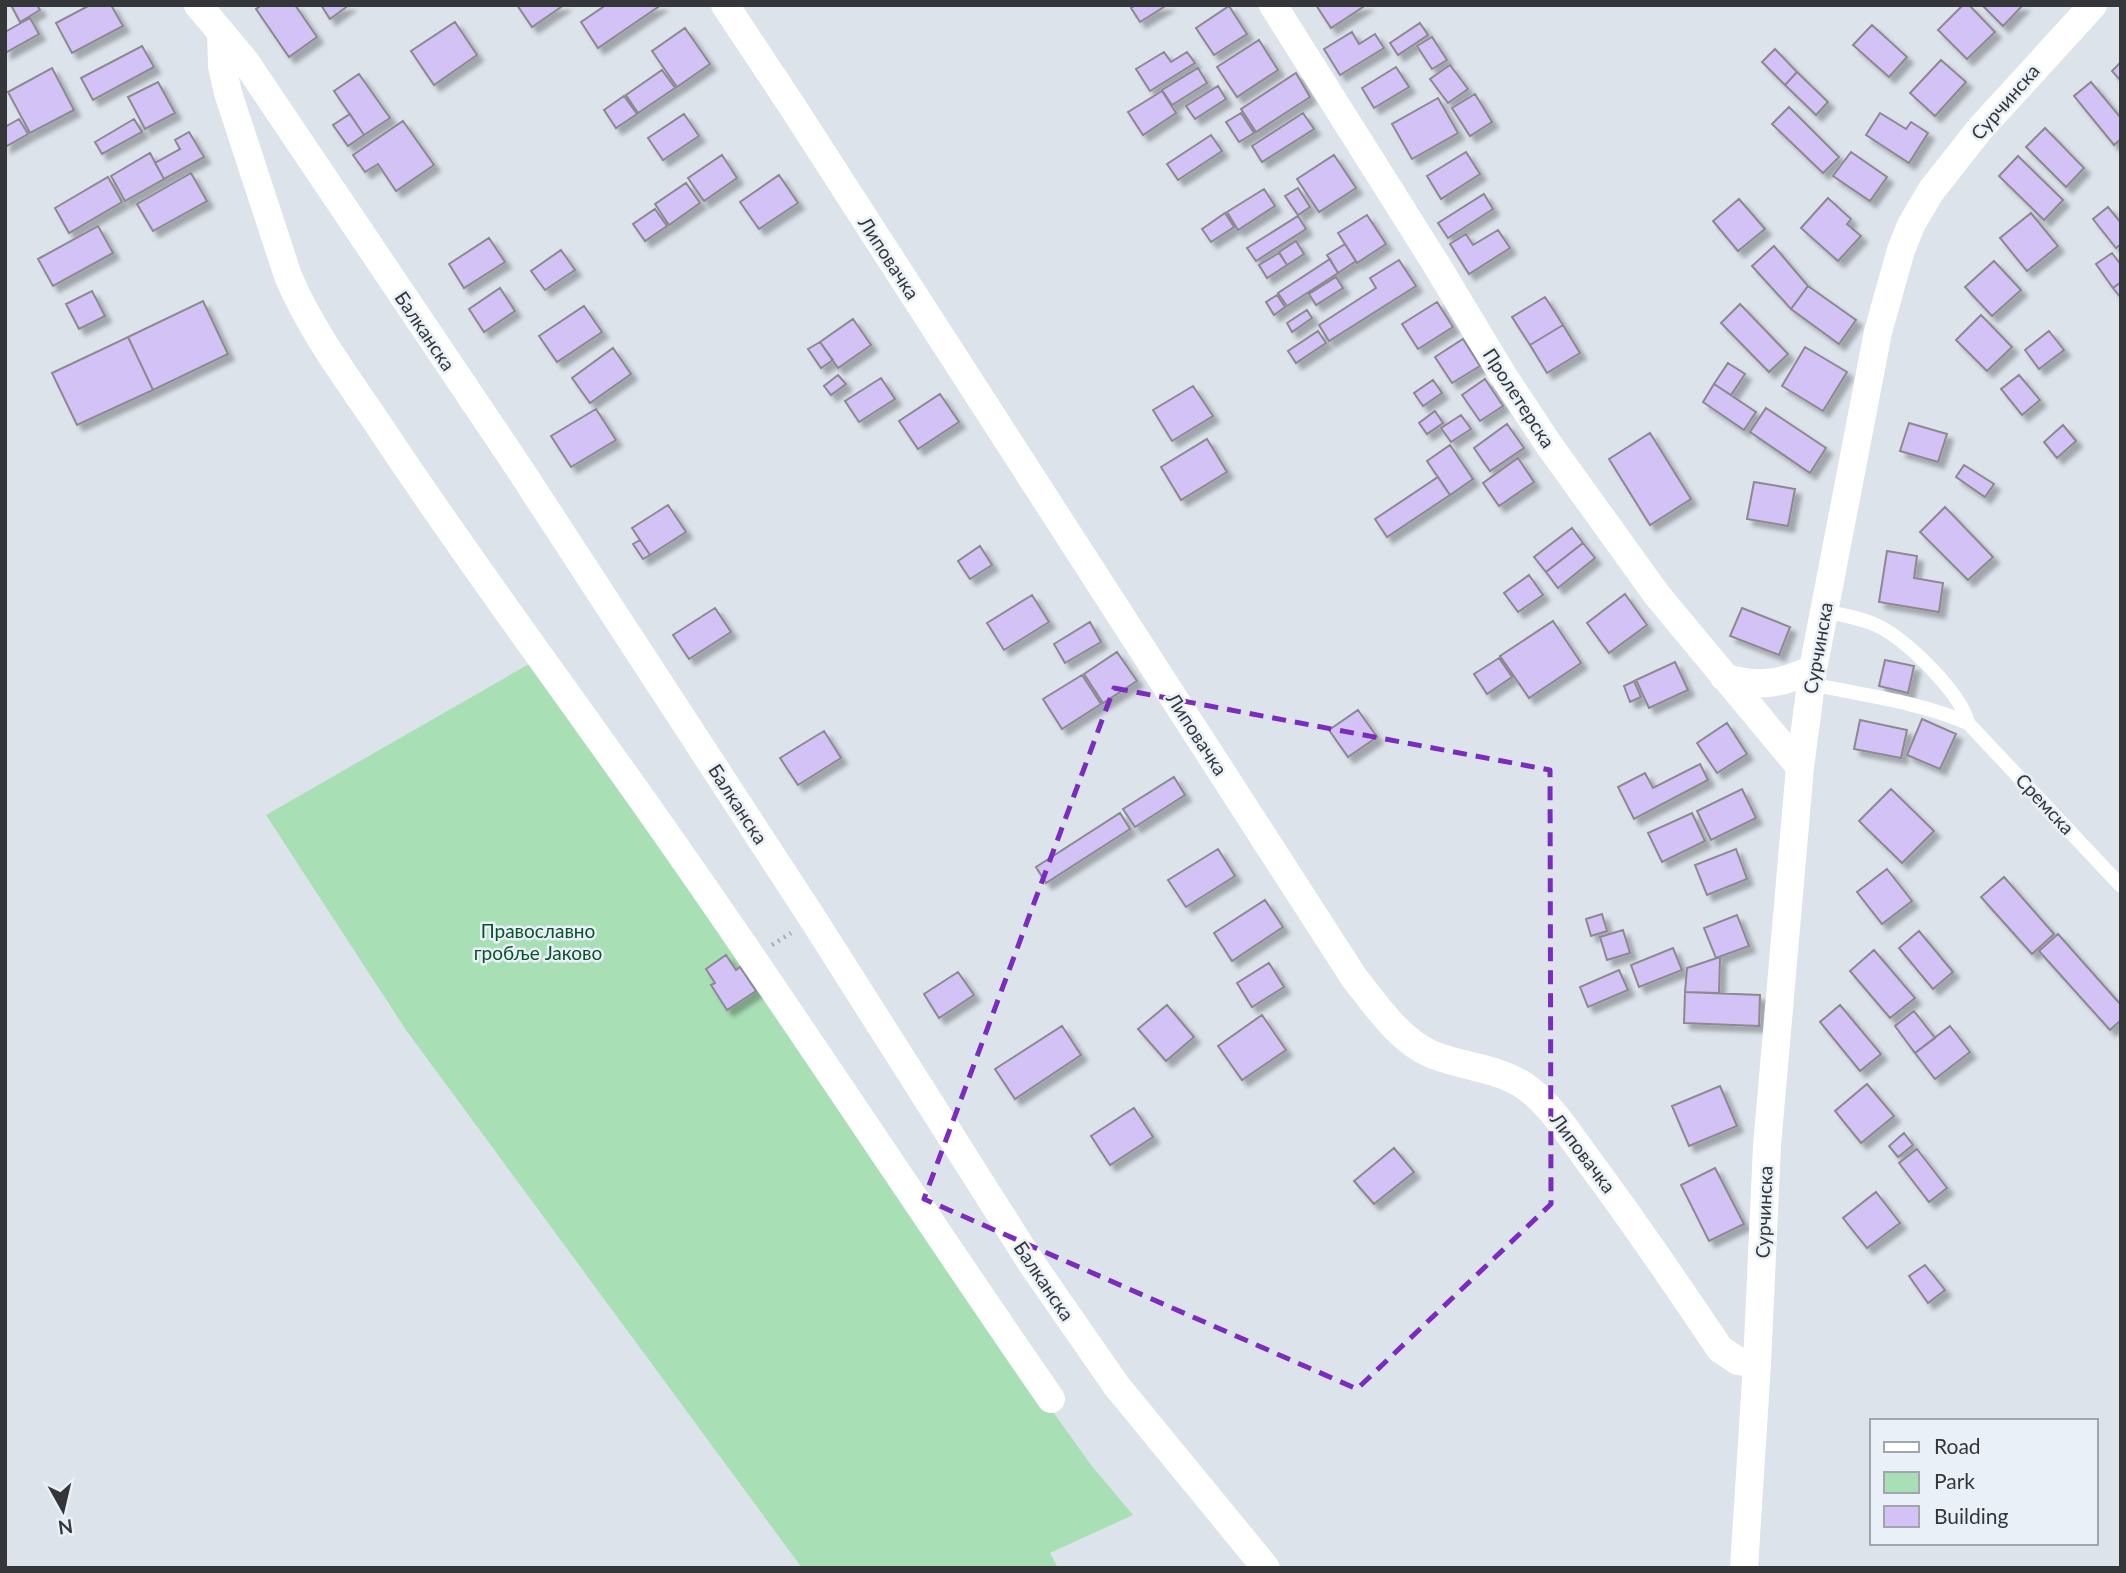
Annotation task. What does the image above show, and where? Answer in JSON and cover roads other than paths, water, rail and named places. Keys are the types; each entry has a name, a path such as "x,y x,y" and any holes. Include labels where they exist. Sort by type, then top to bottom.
{"street":[{"name":"Балканска","path":"198,5 245,61 519,468 813,919 1032,1265 1116,1385 1266,1568"},
{"name":"Липовачка","path":"725,5 1355,979 1392,1023 1414,1044 1431,1054 1515,1079 1545,1104 1630,1216 1720,1349 1738,1361 1757,1364"},
{"name":"Пролетерска","path":"1273,5 1549,445 1657,595 1800,767"},
{"name":"Сурчинска","path":"1744,1568 1757,1364 1766,1146 1800,767 1812,677 1878,332 1901,250 1911,225 1931,191 1979,130 2093,5"},
{"path":"220,32 222,66 228,93 288,276 316,332 400,457 753,957 1051,1399"},
{"path":"1724,677 1757,685 1812,677"}],"lane":[{"path":"1825,611 1861,619 1899,638 1958,700 1966,713 1968,723"},
{"path":"1812,677 1948,714 1968,723"},
{"name":"Сремска","path":"1968,723 2121,886"}],"park label":[{"name":"Православно гробље Јаково","path":"538,942"}]}
